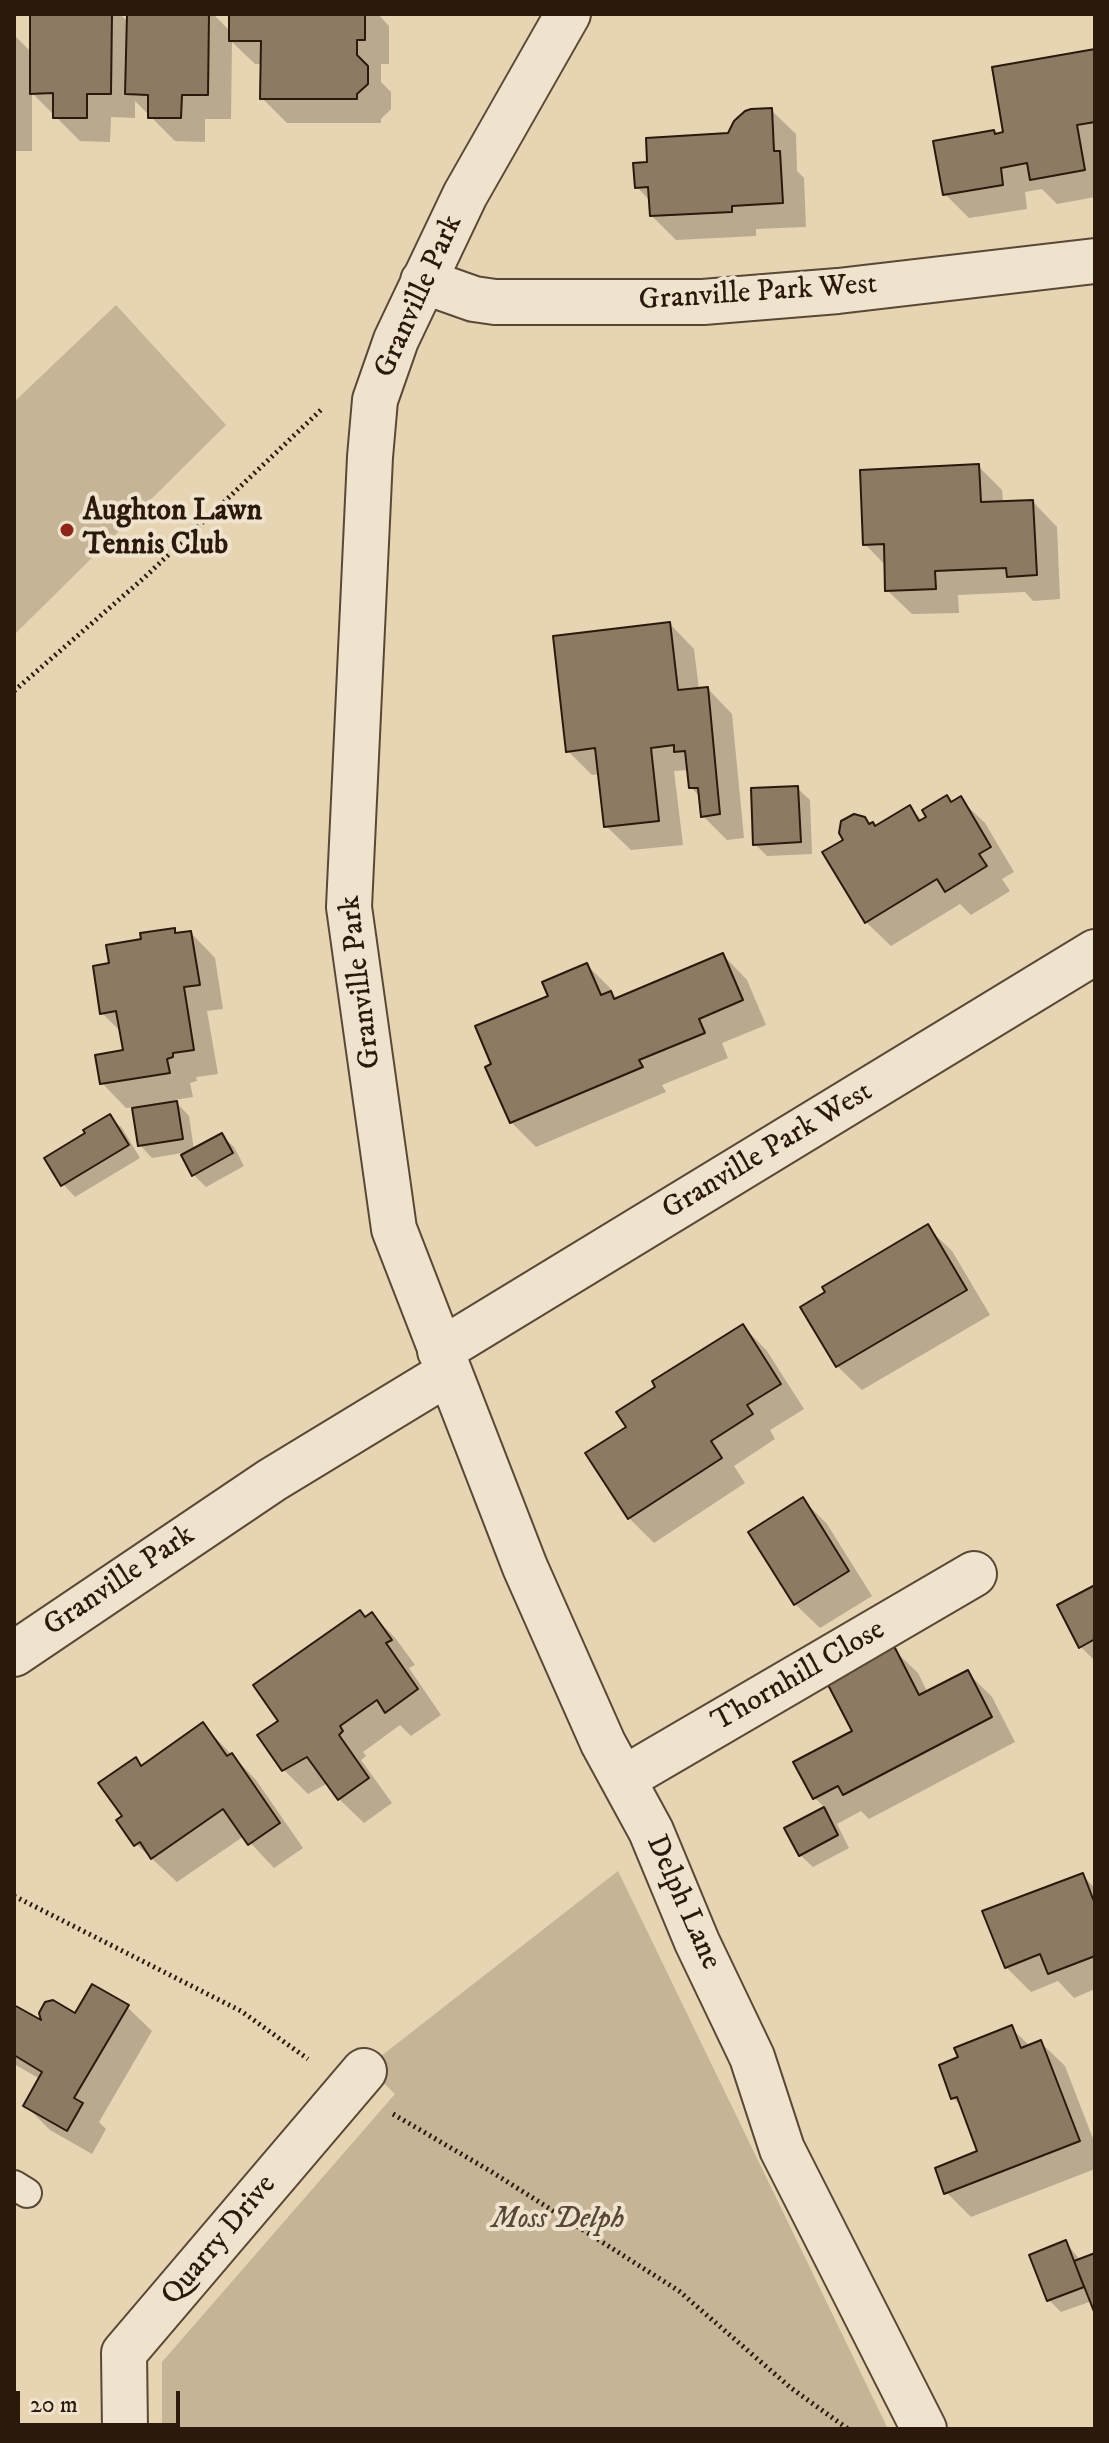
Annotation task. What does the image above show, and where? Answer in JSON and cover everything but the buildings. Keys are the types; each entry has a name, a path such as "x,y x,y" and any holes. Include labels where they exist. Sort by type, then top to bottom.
{"street":[{"name":"Granville Park","path":"14,1654 444,1362 394,1229 349,907 375,400 396,340 465,195 568,14"},
{"name":"Granville Park West","path":"423,281 474,299 495,302 703,302 853,290 1095,261"},
{"name":"Granville Park West","path":"444,1362 1095,952"},
{"name":"Delph Lane","path":"444,1362 525,1567 603,1743 651,1831 697,1942 752,2057 782,2149 924,2429"},
{"name":"Thornhill Close","path":"623,1779 974,1574"},
{"name":"Quarry Drive","path":"125,2429 124,2353 357,2080"}],"path":[{"path":"14,691 145,577 328,404"},
{"path":"14,1896 241,2011 357,2080 492,2172 679,2291 791,2388 848,2429"}],"green space":[{"name":"Aughton Lawn Tennis Club","path":"116,305 226,425 14,635 14,402"},
{"name":"Moss Delph","path":"618,1871 888,2429 162,2429 162,2362 395,2094 367,2067"}],"place":[{"name":"Aughton Lawn Tennis Club","path":"67,530"}]}
